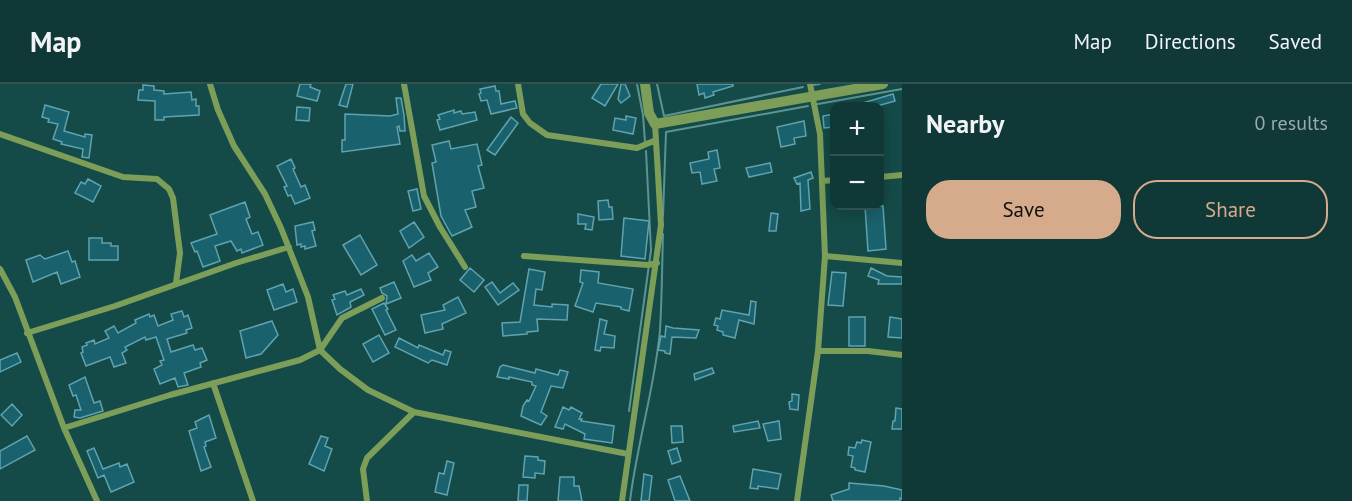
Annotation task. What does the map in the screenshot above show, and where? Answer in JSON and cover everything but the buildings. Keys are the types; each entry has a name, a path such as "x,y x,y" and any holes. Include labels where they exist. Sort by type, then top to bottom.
{"street":[{"path":"210,84 218,110 234,146 265,194 289,247 308,297 320,350 340,369 368,390 414,412 628,454"},
{"path":"404,84 424,196 465,267"},
{"path":"518,84 523,114 530,123 548,135 637,148 656,141"},
{"path":"622,501 661,225 655,124 649,112 645,84"},
{"path":"797,501 818,351 825,256 820,134 810,84"},
{"path":"655,124 883,84"},
{"path":"0,134 123,177 157,179 169,189 173,198 180,253 176,283"},
{"path":"884,177 902,175"},
{"path":"823,181 830,180"},
{"path":"27,333 289,247"},
{"path":"524,256 648,265 657,263"},
{"path":"825,256 902,263"},
{"path":"0,268 15,297 64,428 97,501"},
{"path":"64,428 213,382 288,365 320,350 342,318 382,298"},
{"path":"818,351 868,351 902,355"},
{"path":"213,382 253,501"},
{"path":"367,501 363,469 367,458 414,412"}],"waterway":[{"path":"637,84 645,142"},
{"path":"657,84 664,116 803,87"},
{"path":"813,85 820,84"},
{"path":"818,104 902,89"},
{"path":"663,216 666,132 808,106"},
{"path":"629,411 651,250 646,151"},
{"path":"630,501 658,351 663,234"}]}
